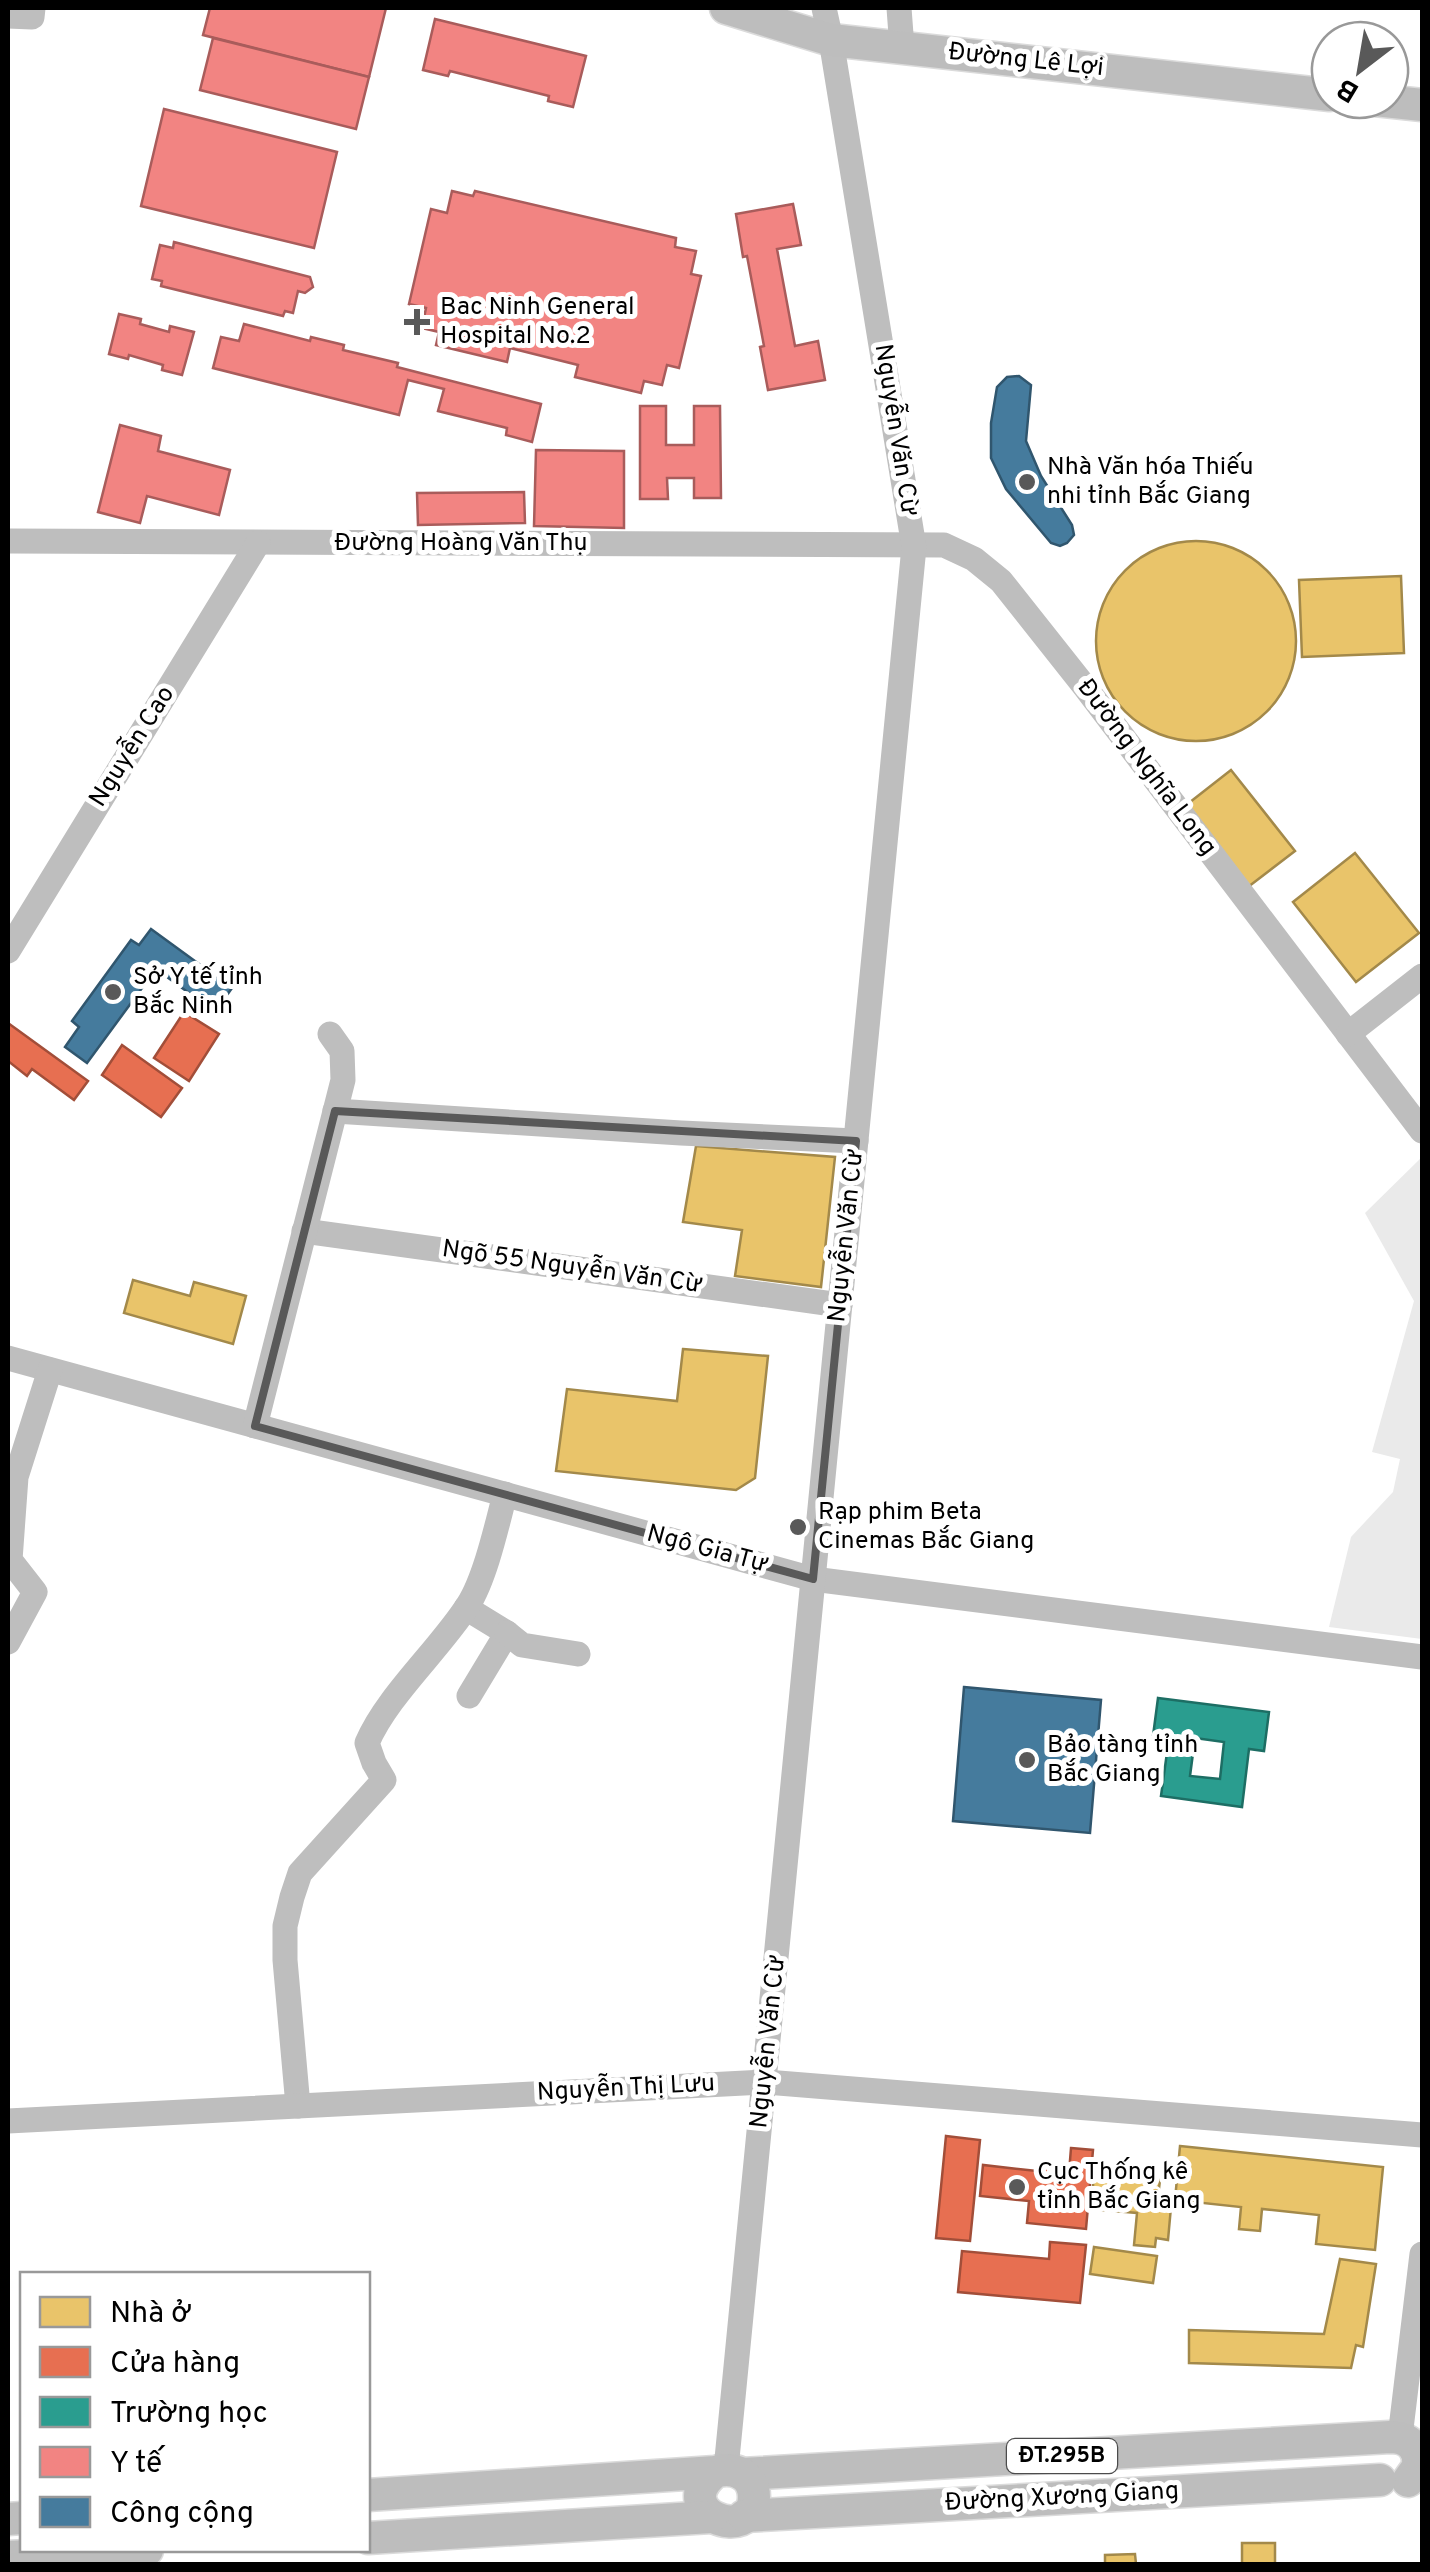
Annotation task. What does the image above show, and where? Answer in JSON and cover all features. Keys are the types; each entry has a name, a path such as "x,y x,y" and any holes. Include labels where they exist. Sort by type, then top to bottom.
{"main road":[{"name":"Đường Lê Lợi","path":"726,8 832,40 1310,93"},
{"name":"Đường Xương Giang","path":"370,2495 728,2471 1403,2439"},
{"name":"ĐT.295B","path":"1403,2439 1417,2451 1419,2459 1418,2467 1404,2480"},
{"path":"711,2516 700,2493 708,2478 728,2471 752,2486 753,2503 744,2516"},
{"name":"Đường Xương Giang","path":"744,2516 1404,2480"},
{"name":"ĐT.295B","path":"370,2538 711,2516 728,2522 744,2516"},
{"path":"8,2557 107,2552"}],"street":[{"path":"8,16 32,17 33,8"},
{"name":"Nguyễn Văn Cừ","path":"728,2471 914,547 824,8"},
{"path":"899,8 902,48"},
{"name":"Đường Hoàng Văn Thụ","path":"8,541 914,547"},
{"name":"Nguyễn Cao","path":"8,951 258,543"},
{"name":"Đường Nghĩa Long","path":"914,547 944,545 974,559 1002,581 1422,1132"},
{"path":"1348,1034 1422,976"},
{"path":"255,1426 344,1080 342,1051 330,1034"},
{"path":"336,1111 856,1141"},
{"name":"Ngõ 55 Nguyễn Văn Cừ","path":"304,1231 840,1305"},
{"name":"Ngô Gia Tự","path":"8,1358 814,1579 1422,1657"},
{"path":"8,1642 35,1592 10,1560 16,1477 50,1370"},
{"path":"298,2106 285,1926 300,1872 384,1780 367,1743 376,1723 471,1600 506,1494"},
{"path":"466,1608 522,1645 578,1654"},
{"path":"469,1696 507,1633"},
{"name":"Nguyễn Thị Lưu","path":"8,2121 766,2082 1422,2135"},
{"path":"1403,2439 1422,2254"}],"highlighted area":[{"path":"335,1111 856,1141 813,1579 255,1426"}],"shaded area":[{"path":"1422,1157 1422,1639 1329,1627 1351,1537 1393,1492 1400,1459 1372,1452 1414,1301 1365,1213"}],"building: Nhà ở":[{"path":"1196,541 1234,549 1266,571 1288,603 1296,641 1288,679 1266,711 1234,733 1196,741 1158,733 1126,711 1104,679 1096,641 1104,603 1126,571 1158,549"},
{"path":"1401,576 1404,653 1302,657 1299,580"},
{"path":"1231,770 1295,851 1248,887 1185,806"},
{"path":"1355,853 1419,933 1356,982 1293,902"},
{"path":"696,1146 835,1157 821,1287 735,1276 742,1230 683,1222"},
{"path":"133,1280 190,1296 194,1282 246,1296 233,1344 124,1313"},
{"path":"683,1349 768,1356 755,1478 736,1490 556,1471 567,1389 677,1401"},
{"path":"1180,2146 1383,2167 1375,2250 1316,2244 1319,2215 1262,2209 1260,2231 1239,2229 1241,2207 1175,2200"},
{"path":"1094,2174 1160,2180 1157,2206 1171,2207 1168,2240 1156,2238 1155,2247 1134,2245 1137,2213 1091,2209"},
{"path":"1094,2247 1157,2256 1153,2283 1090,2274"},
{"path":"1340,2259 1376,2264 1363,2347 1356,2345 1351,2368 1189,2363 1189,2330 1324,2334"},
{"path":"1242,2543 1275,2543 1275,2564 1242,2564"},
{"path":"1135,2554 1136,2564 1105,2564 1105,2555"}],"building: Cửa hàng":[{"path":"184,1012 219,1034 189,1081 154,1058"},
{"path":"8,1023 88,1081 74,1100 32,1069 27,1076 8,1061"},
{"path":"122,1045 182,1088 161,1117 102,1075"},
{"path":"946,2136 980,2140 970,2241 936,2238"},
{"path":"1071,2148 1093,2150 1086,2229 1027,2223 1029,2201 980,2196 983,2165 1037,2171 1053,2168 1069,2173"},
{"path":"1050,2242 1086,2245 1080,2303 958,2292 962,2251 1049,2259"}],"building: Trường học":[{"path":"1158,1698 1269,1712 1264,1751 1249,1749 1242,1807 1161,1796 1169,1738 1153,1736","holes":["1195,1738 1224,1742 1220,1779 1190,1776"]}],"building: Y tế":[{"path":"210,8 386,8 369,77 203,35"},
{"path":"435,19 586,56 573,107 548,101 549,96 450,71 448,76 423,70"},
{"path":"213,38 369,77 356,129 200,90"},
{"path":"164,109 337,152 314,248 141,206"},
{"path":"452,191 473,196 475,191 676,238 675,247 696,251 691,274 701,276 679,368 667,365 662,385 644,381 641,393 575,377 578,365 510,348 507,362 436,345 439,332 422,328 426,308 409,304 431,209 447,213"},
{"path":"793,204 801,245 777,249 795,346 818,341 825,380 768,390 760,347 764,346 736,214"},
{"path":"174,242 310,277 313,287 305,293 298,291 293,313 285,311 283,316 161,286 162,281 152,279 160,245 173,248"},
{"path":"119,314 169,332 170,326 194,332 182,375 129,355 128,359 109,354"},
{"path":"244,324 310,341 311,337 344,345 343,350 398,363 397,367 541,404 532,442 506,435 507,428 438,411 444,389 408,380 399,415 213,368 221,337 239,341"},
{"path":"640,406 666,406 666,445 694,445 694,406 720,406 721,498 694,498 694,478 667,478 668,499 640,499"},
{"path":"120,425 161,436 158,451 230,470 219,515 147,496 140,523 98,512"},
{"path":"536,450 624,451 624,528 534,526"},
{"path":"524,492 525,523 418,525 417,493"}],"building: Công cộng":[{"path":"1019,376 1031,385 1026,441 1041,476 1072,525 1074,535 1060,546 1051,543 1006,489 991,458 997,387 1007,377"},
{"path":"151,929 232,988 215,1012 156,969 87,1063 65,1047 79,1027 72,1021 131,940 139,945"},
{"name":"Bảo tàng tỉnh Bắc Giang","path":"964,1687 1101,1700 1090,1833 953,1821"}],"place":[{"name":"Bac Ninh General Hospital No.2","path":"417,322"},
{"name":"Nhà Văn hóa Thiếu nhi tỉnh Bắc Giang","path":"1027,482"},
{"name":"Sở Y tế tỉnh Bắc Ninh","path":"113,992"},
{"name":"Rạp phim Beta Cinemas Bắc Giang","path":"798,1527"},
{"name":"Bảo tàng tỉnh Bắc Giang","path":"1027,1760"},
{"name":"Cục Thống kê tỉnh Bắc Giang","path":"1017,2187"}]}
